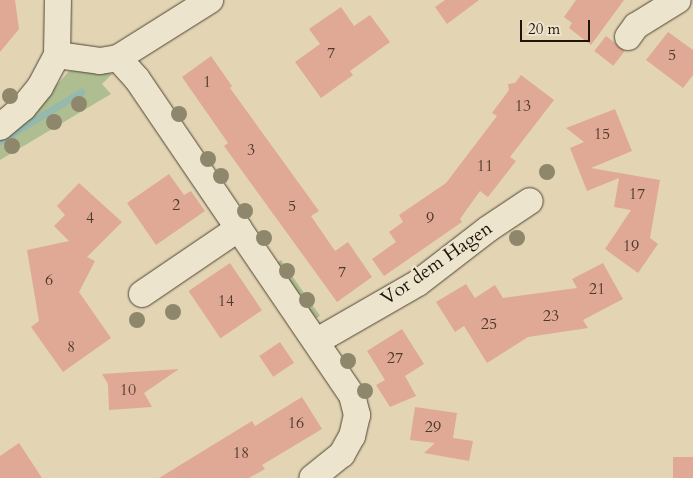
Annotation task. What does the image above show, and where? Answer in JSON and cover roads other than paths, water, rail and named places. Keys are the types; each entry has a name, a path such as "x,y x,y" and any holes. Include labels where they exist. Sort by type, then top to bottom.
{"street":[{"path":"0,127 23,108 40,87 57,55 58,0"},
{"path":"57,55 100,61 118,58 210,0"},
{"path":"628,37 636,26 678,0"},
{"path":"118,58 137,79 352,395 357,415 352,436 342,454 312,478"},
{"name":"Vor dem Hagen","path":"317,341 418,283 488,228 530,201"},
{"path":"142,294 239,228"}],"waterway":[{"path":"0,141 81,92"}]}
